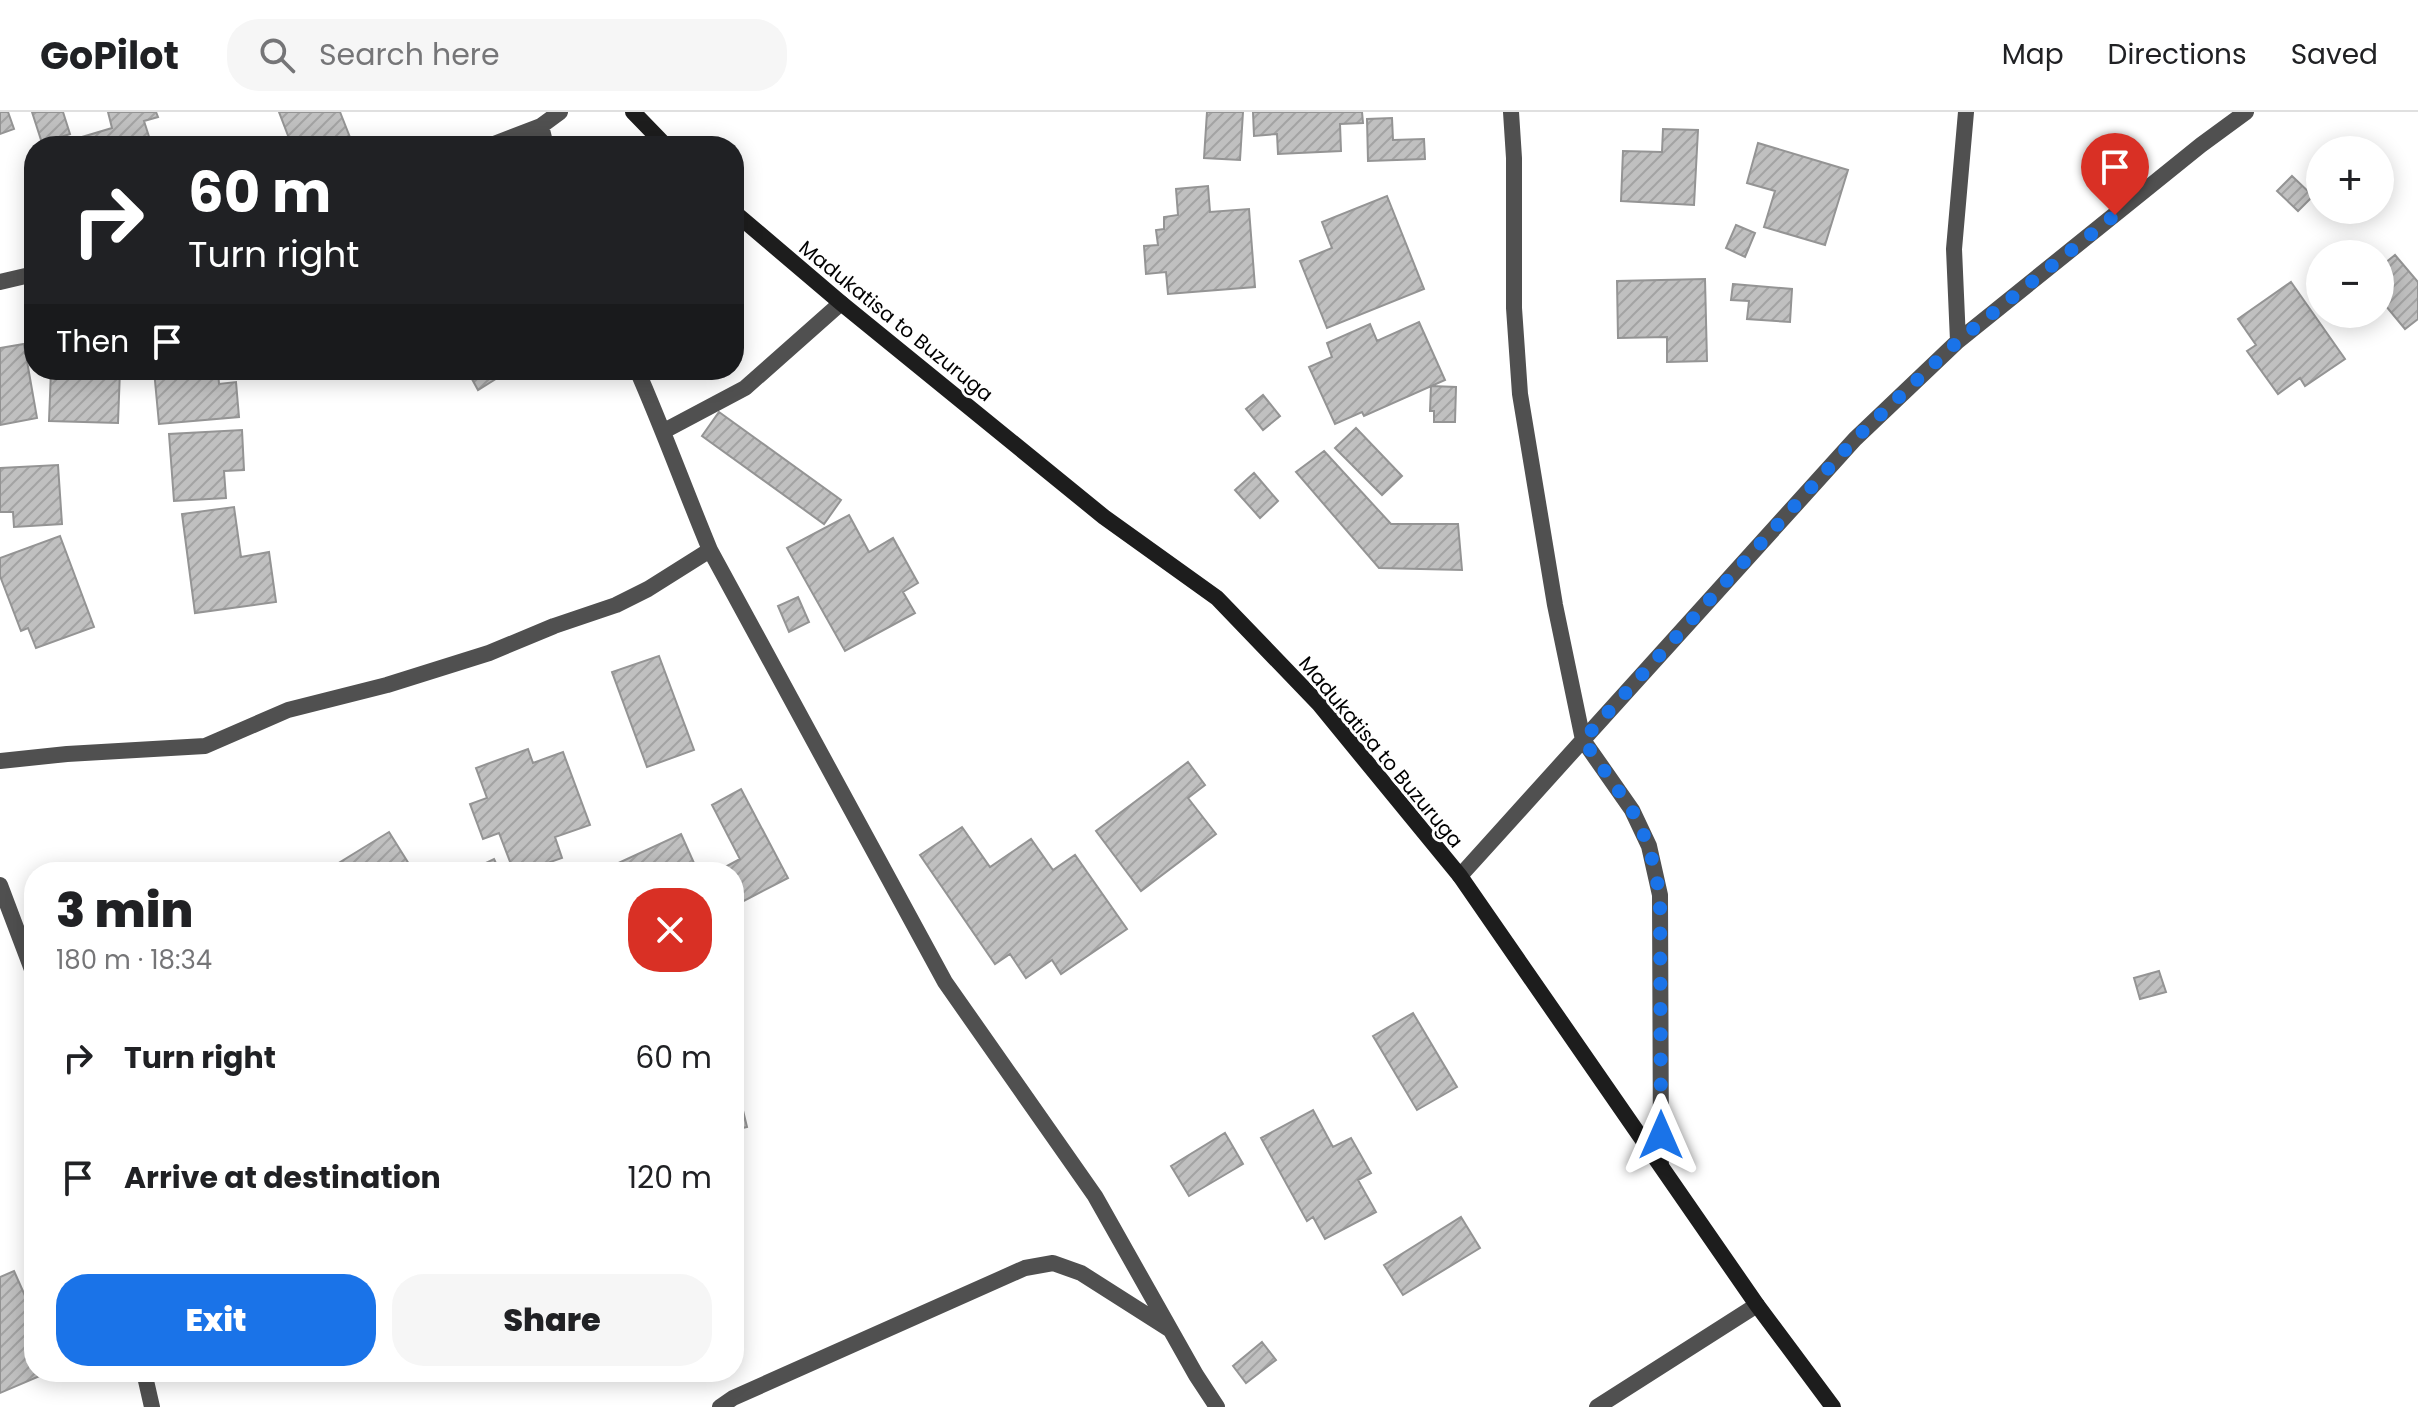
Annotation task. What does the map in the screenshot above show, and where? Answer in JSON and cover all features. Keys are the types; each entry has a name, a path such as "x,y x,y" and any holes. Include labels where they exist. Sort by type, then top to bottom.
{"main road":[{"path":"633,112 656,136"},
{"name":"Madukatisa to Buzuruga","path":"744,221 1104,517 1217,598 1319,704 1460,876 1757,1305 1833,1407"}],"street":[{"path":"515,136 541,126 560,112"},
{"path":"1511,112 1514,308 1520,394 1555,605 1583,740 1632,810 1649,846 1660,895 1661,1165"},
{"path":"1958,341 1954,249 1966,112"},
{"path":"1460,876 1855,439 1958,341 2246,112"},
{"path":"541,126 544,136"},
{"path":"0,282 24,276"},
{"path":"664,431 745,388 841,303"},
{"path":"641,380 710,550 945,982 1095,1196 1217,1407"},
{"path":"0,761 205,746 288,710 387,685 489,653 616,605 710,550"},
{"path":"0,885 24,949"},
{"path":"720,1407 733,1398 1025,1268 1053,1263 1081,1273 1173,1331"},
{"path":"1597,1407 1757,1305"},
{"path":"146,1382 152,1407"}],"building":[{"path":"0,112 8,112 14,129 0,134"},
{"path":"32,112 63,112 70,134 40,136"},
{"path":"108,112 156,112 158,117 144,121 149,136 85,136 112,128"},
{"path":"279,112 340,112 349,136 288,136"},
{"path":"1207,112 1243,112 1240,160 1204,158"},
{"path":"1253,112 1362,112 1363,123 1340,124 1341,151 1278,154 1277,134 1254,136"},
{"path":"1392,118 1393,140 1424,139 1425,159 1368,161 1367,119"},
{"path":"1663,129 1698,130 1694,205 1621,201 1623,151 1662,152"},
{"path":"1758,143 1848,170 1825,245 1764,227 1775,191 1747,183"},
{"path":"2292,176 2306,189 2306,203 2298,211 2277,191"},
{"path":"1208,186 1210,212 1249,209 1255,287 1168,294 1166,272 1146,274 1144,246 1158,245 1156,230 1164,229 1164,217 1178,215 1176,189"},
{"path":"1387,196 1424,289 1327,328 1300,261 1332,248 1322,222"},
{"path":"1736,225 1755,233 1745,257 1726,248"},
{"path":"2394,256 2418,282 2418,319 2405,329 2394,316"},
{"path":"1705,279 1707,361 1667,362 1667,337 1618,338 1617,281"},
{"path":"2291,282 2306,303 2306,328 2323,328 2345,359 2305,386 2300,378 2278,394 2247,351 2256,345 2238,319"},
{"path":"1733,284 1792,289 1790,322 1747,319 1749,301 1731,300"},
{"path":"1419,322 1445,380 1364,416 1362,412 1335,424 1309,367 1332,357 1327,343 1370,324 1377,341"},
{"path":"24,344 24,380 30,380 37,418 0,425 0,348"},
{"path":"51,380 120,380 118,423 49,421"},
{"path":"155,380 219,380 219,384 236,382 239,417 159,424"},
{"path":"472,380 494,380 478,390"},
{"path":"1431,386 1456,387 1455,422 1434,422 1434,411 1430,411"},
{"path":"1263,395 1280,416 1263,430 1246,409"},
{"path":"719,412 841,500 824,524 702,436"},
{"path":"1356,428 1402,476 1382,495 1335,448"},
{"path":"242,430 244,470 224,471 226,498 174,501 169,434"},
{"path":"1324,451 1391,524 1458,524 1462,570 1379,568 1296,472"},
{"path":"58,465 62,524 14,527 13,512 0,512 0,468"},
{"path":"1254,473 1278,501 1260,518 1235,490"},
{"path":"234,507 241,557 269,552 276,602 195,613 182,514"},
{"path":"849,515 869,552 893,538 918,583 903,592 915,613 845,651 787,548"},
{"path":"60,536 94,627 36,648 28,628 21,631 0,576 0,558"},
{"path":"798,597 809,622 789,632 778,606"},
{"path":"659,656 694,750 647,767 612,672"},
{"path":"528,749 533,763 563,752 590,825 555,837 562,858 551,862 510,862 499,833 483,839 470,804 487,798 476,768"},
{"path":"1188,762 1205,785 1188,798 1216,834 1141,891 1096,831"},
{"path":"741,789 788,878 744,901 744,862 734,862 740,859 712,805"},
{"path":"962,827 990,867 1031,839 1053,870 1075,855 1127,929 1061,974 1052,960 1026,978 1010,954 995,964 920,855"},
{"path":"389,832 408,862 340,862"},
{"path":"681,834 694,862 621,862"},
{"path":"2159,971 2166,992 2140,999 2134,978"},
{"path":"1413,1013 1457,1087 1417,1110 1373,1036"},
{"path":"1313,1110 1333,1147 1351,1138 1371,1173 1358,1180 1376,1212 1325,1239 1313,1217 1307,1221 1261,1138"},
{"path":"1225,1133 1243,1164 1189,1196 1171,1166"},
{"path":"1461,1217 1480,1248 1403,1295 1384,1265"},
{"path":"14,1271 24,1294 26,1382 0,1393 0,1277"},
{"path":"1262,1342 1276,1360 1246,1383 1233,1366"}],"route":[{"path":"1661,1135 1660,895 1649,846 1632,810 1583,740 1855,439 1958,341 2115,215"}]}
